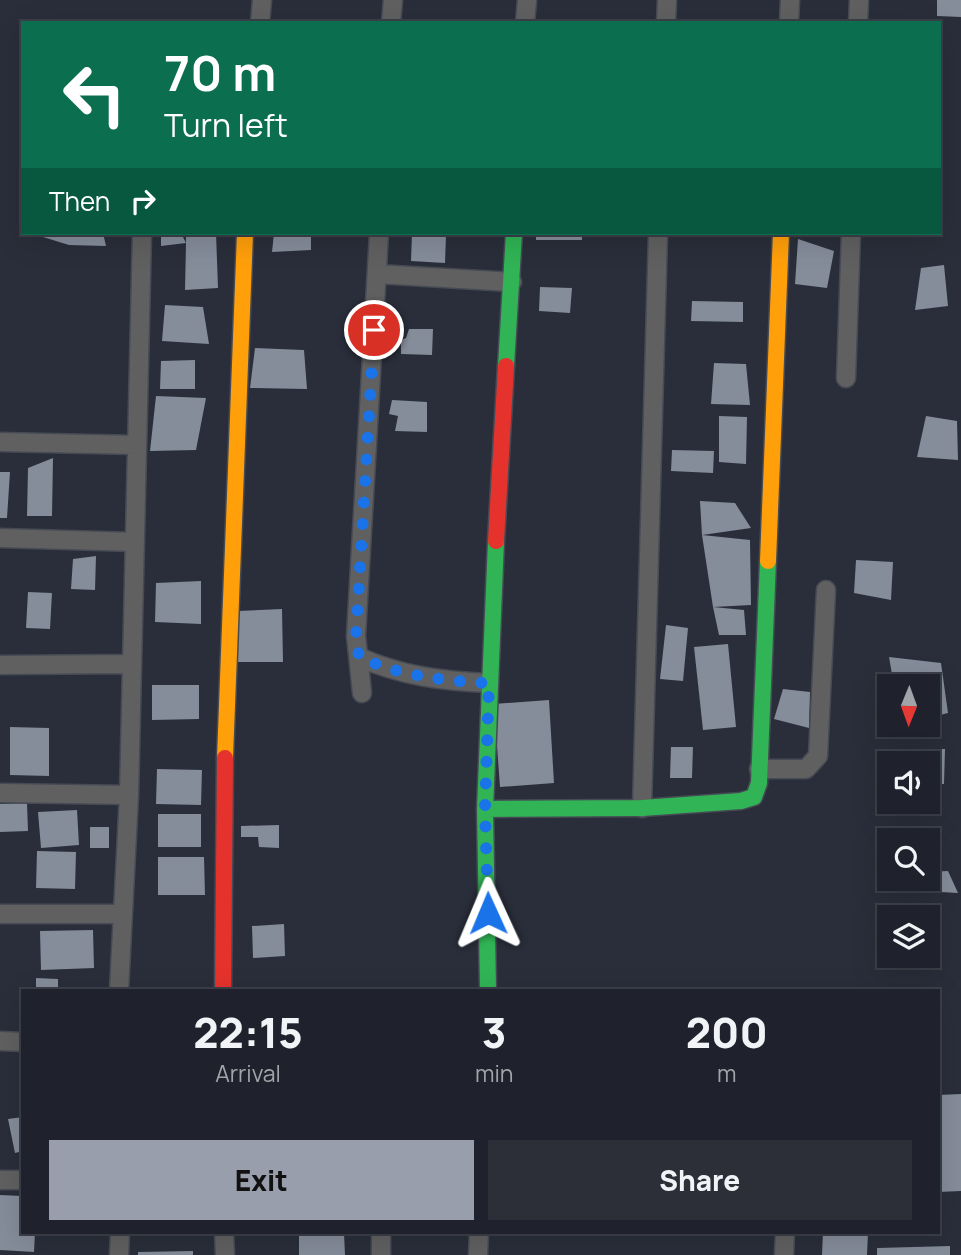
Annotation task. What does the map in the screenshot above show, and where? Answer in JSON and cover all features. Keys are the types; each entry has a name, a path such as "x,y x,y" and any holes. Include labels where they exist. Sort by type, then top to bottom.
{"street":[{"path":"260,21 262,0"},
{"path":"391,21 393,0"},
{"path":"525,21 527,0"},
{"path":"666,21 667,0"},
{"path":"789,21 790,0"},
{"path":"859,0 859,21"},
{"path":"119,989 129,795 142,235"},
{"path":"223,989 226,677 245,235"},
{"path":"362,693 356,636 379,235"},
{"path":"488,989 485,809 489,683 514,235"},
{"path":"642,808 658,235"},
{"path":"485,809 642,808 741,801 754,797 760,769 780,235"},
{"path":"846,378 851,235"},
{"path":"377,275 512,282"},
{"path":"0,442 137,445"},
{"path":"0,538 135,542"},
{"path":"760,769 806,769 814,764 818,756 826,590"},
{"path":"359,657 390,671 442,681 489,683"},
{"path":"0,665 131,664"},
{"path":"0,793 129,795"},
{"path":"0,914 122,914"},
{"path":"0,1041 21,1042"},
{"path":"0,1180 21,1180"},
{"path":"119,1255 120,1234"},
{"path":"225,1234 225,1255"},
{"path":"381,1255 382,1234"},
{"path":"478,1255 479,1234"},
{"path":"784,1255 785,1234"}],"building":[{"path":"937,0 961,0 961,17 937,16"},
{"path":"103,235 106,246 69,245 43,237"},
{"path":"161,235 182,235 186,243 161,246"},
{"path":"186,235 216,235 218,288 185,290"},
{"path":"274,235 311,235 311,250 272,252"},
{"path":"412,235 446,235 445,263 411,261"},
{"path":"536,235 582,235 582,240 536,240"},
{"path":"798,239 834,251 827,288 795,284"},
{"path":"944,265 948,306 915,310 921,268"},
{"path":"540,287 572,288 570,313 539,311"},
{"path":"692,301 743,302 743,322 691,321"},
{"path":"165,305 203,307 209,344 162,341"},
{"path":"409,329 433,329 432,355 401,354 401,340 406,338"},
{"path":"255,348 304,350 307,389 250,388"},
{"path":"195,360 195,389 160,389 161,361"},
{"path":"714,363 746,364 750,405 711,404"},
{"path":"156,396 206,398 196,450 150,451"},
{"path":"392,400 427,402 427,432 395,431 398,416 389,414"},
{"path":"719,416 747,417 746,464 719,462"},
{"path":"926,416 957,421 958,460 917,457"},
{"path":"672,450 714,451 713,473 671,471"},
{"path":"53,458 52,516 27,516 28,468"},
{"path":"0,472 10,472 7,518 0,518"},
{"path":"700,501 735,503 751,528 702,535"},
{"path":"702,535 750,540 751,605 713,607"},
{"path":"96,556 95,590 71,589 73,559"},
{"path":"856,560 893,562 891,600 854,593"},
{"path":"201,581 201,624 155,622 156,583"},
{"path":"28,592 52,593 50,629 26,628"},
{"path":"713,607 744,610 746,635 719,635"},
{"path":"282,609 283,662 238,662 237,611"},
{"path":"666,625 688,628 683,681 660,679"},
{"path":"728,644 736,727 703,730 694,647"},
{"path":"889,657 941,663 948,713 940,715 940,674 892,674"},
{"path":"152,685 199,685 199,719 152,720"},
{"path":"783,689 810,692 809,728 774,719"},
{"path":"549,700 554,783 500,787 494,704"},
{"path":"10,727 49,728 49,776 10,775"},
{"path":"671,747 693,747 692,778 670,778"},
{"path":"945,749 944,784 940,784 940,751 911,750"},
{"path":"157,769 202,770 201,805 156,804"},
{"path":"27,803 28,831 0,832 0,804"},
{"path":"77,810 79,845 41,848 38,812"},
{"path":"158,814 201,814 201,847 158,847"},
{"path":"279,825 279,848 259,847 258,837 241,837 241,826"},
{"path":"90,827 109,827 109,848 90,848"},
{"path":"37,851 76,852 75,889 36,888"},
{"path":"158,857 204,857 205,895 158,895"},
{"path":"940,871 948,871 958,893 924,891 940,891"},
{"path":"284,924 285,956 253,958 252,926"},
{"path":"93,930 94,968 41,970 40,931"},
{"path":"36,978 58,979 58,989 36,989"},
{"path":"961,1094 961,1191 940,1192 940,1095"},
{"path":"21,1117 21,1152 15,1153 8,1119"},
{"path":"0,1195 21,1196 21,1234 35,1234 34,1252 0,1250"},
{"path":"299,1234 344,1234 345,1255 299,1255"},
{"path":"823,1234 868,1234 867,1255 822,1255"},
{"path":"950,1246 950,1255 877,1255 877,1248"},
{"path":"193,1251 193,1255 138,1255 138,1252"}],"traffic: fast":[{"path":"506,366 514,235"},
{"path":"488,989 485,809 496,541"},
{"path":"485,809 642,808 741,801 754,797 759,783 768,561"}],"traffic: slow":[{"path":"225,758 245,235"},
{"path":"768,561 781,235"}],"traffic: jam":[{"path":"496,541 506,366"},
{"path":"223,989 225,758"}],"route":[{"path":"374,330 356,636 359,657 390,671 442,681 489,683 485,809 488,913"}]}
